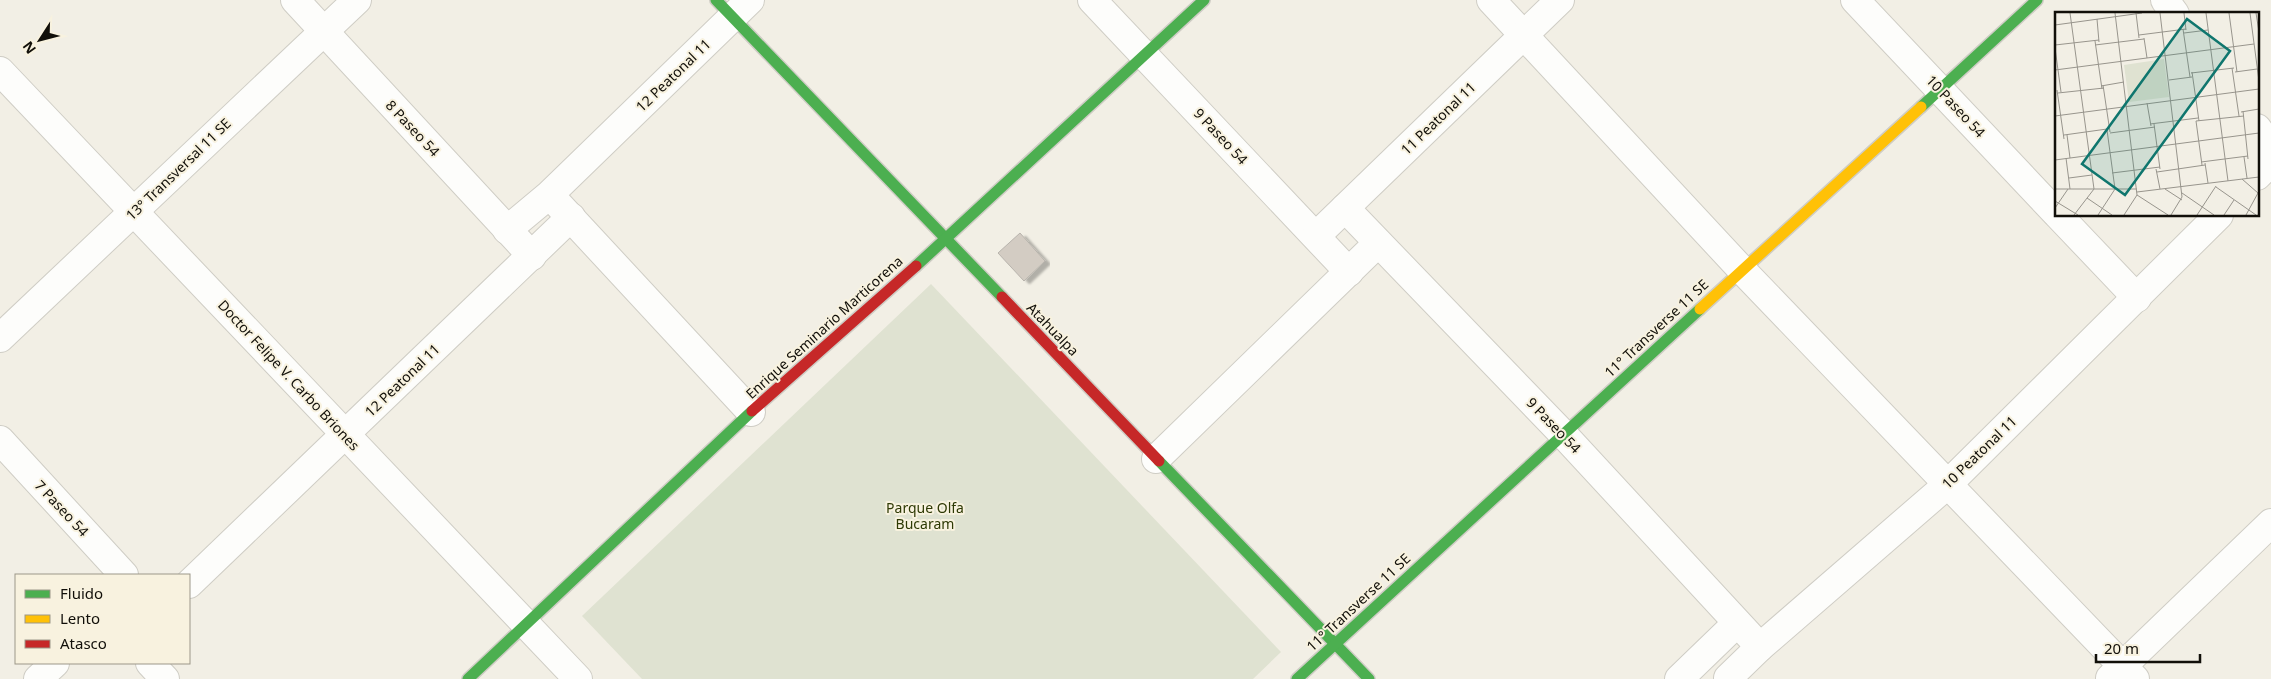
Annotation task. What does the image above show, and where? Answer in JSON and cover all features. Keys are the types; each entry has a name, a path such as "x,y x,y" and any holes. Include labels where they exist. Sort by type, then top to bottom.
{"street":[{"name":"8 Paseo 54","path":"295,0 532,256"},
{"name":"13° Transversal 11 SE","path":"0,338 357,0"},
{"name":"9 Paseo 54","path":"1092,0 1349,272"},
{"name":"Enrique Seminario Marticorena","path":"468,679 751,412 946,239 1204,0"},
{"path":"1491,0 1742,270 1947,485 2122,675 2271,523"},
{"name":"11 Peatonal 11","path":"1316,236 1560,0"},
{"name":"10 Paseo 54","path":"1855,0 2055,212"},
{"name":"11° Transverse 11 SE","path":"1298,679 2037,0"},
{"path":"2165,0 2174,12"},
{"name":"12 Peatonal 11","path":"507,230 549,194 733,6"},
{"name":"Atahualpa","path":"733,6 946,239 1369,679"},
{"name":"Doctor Felipe V. Carbo Briones","path":"0,71 578,679"},
{"path":"2258,129 2271,147"},
{"path":"2258,175 2271,162"},
{"path":"549,194 751,412"},
{"name":"9 Paseo 54","path":"1345,208 1563,434 1760,647"},
{"name":"10 Paseo 54","path":"2059,216 2137,298"},
{"name":"10 Peatonal 11","path":"1729,679 1760,647 1947,485 2218,216"},
{"name":"12 Peatonal 11","path":"190,583 571,217"},
{"path":"1156,458 1378,243"},
{"name":"7 Paseo 54","path":"0,440 123,574"},
{"path":"1679,679 1737,623"},
{"path":"1704,655 1729,679"},
{"path":"38,679 54,664"},
{"path":"151,664 165,679"}],"green space":[{"name":"Parque Olfa Bucaram","path":"931,284 1281,652 1253,679 642,679 582,616"}],"building":[{"path":"1020,233 1045,261 1024,281 998,253"}],"traffic: fast":[{"path":"716,0 1002,297"},
{"path":"916,266 1204,0"},
{"path":"1921,107 2037,0"},
{"path":"1297,679 1700,309"},
{"path":"468,679 752,411"},
{"path":"1159,461 1369,679"}],"traffic: slow":[{"path":"1700,309 1921,107"}],"traffic: jam":[{"path":"752,411 916,266"},
{"path":"1002,297 1159,461"}]}
